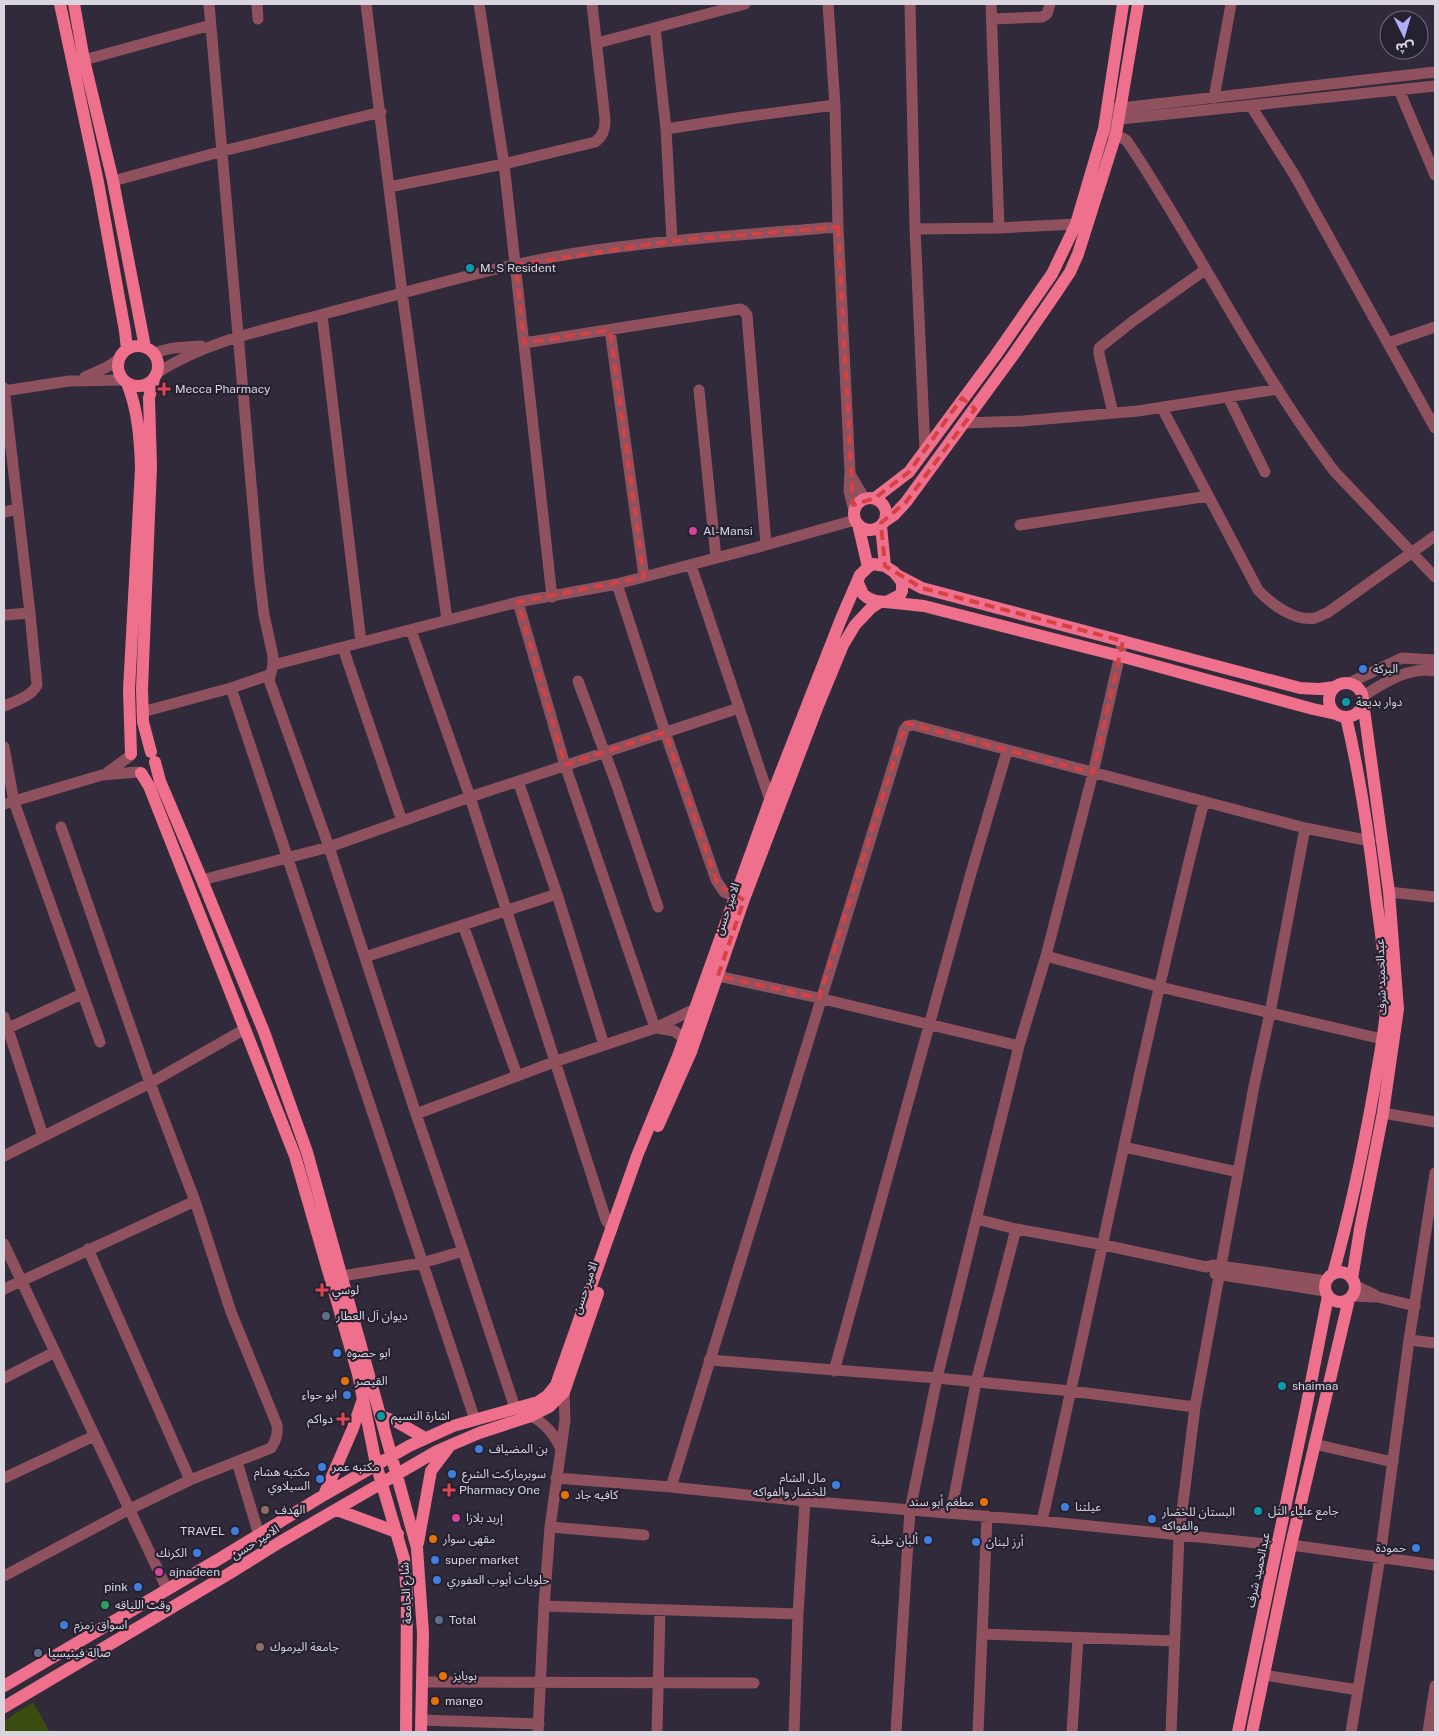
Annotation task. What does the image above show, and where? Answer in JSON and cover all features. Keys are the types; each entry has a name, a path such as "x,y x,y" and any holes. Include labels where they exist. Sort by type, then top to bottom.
{"main road":[{"path":"60,4 98,182 125,331 123,354 118,370 125,381 133,401 139,436 141,468 130,680 130,764 132,768 140,773 152,769 153,757 143,748 139,748 131,755"},
{"path":"74,4 84,60 113,181 141,328 149,350 157,359 158,366 155,376 144,386 132,386 125,381"},
{"path":"856,518 866,529 871,530 894,515 906,502 1070,272 1083,241 1108,123 1123,4"},
{"path":"868,567 856,518 860,501 870,498 909,472 995,356 1052,274 1076,224 1108,123 1119,114 1138,4"},
{"path":"125,331 128,334 136,334 141,328"},
{"path":"123,354 139,346 149,350"},
{"name":"شارع الجامعة","path":"155,376 149,398 151,467 142,712 145,733 160,781 264,1032 303,1143 381,1416 417,1548 423,1633 421,1726"},
{"path":"133,401 149,398"},
{"path":"962,398 974,408"},
{"path":"870,498 884,505 886,516 883,523 892,570"},
{"path":"873,564 892,570 922,588 1300,688 1319,689 1336,687 1349,682 1358,687 1363,699 1359,711 1351,716 1320,711 1120,656 924,606 884,602 868,598 863,594 858,583 860,575 868,567 873,564"},
{"name":"الامير حسن","path":"4,1686 376,1464 425,1438 475,1420 538,1402 556,1386 637,1156 842,645 855,625 871,608 900,595 902,582 892,570"},
{"name":"الامير حسن","path":"4,1707 280,1542 452,1444 549,1408 564,1392 644,1157 691,1052 718,976 770,800 841,619 858,583"},
{"path":"1336,687 1330,694 1330,703 1341,715"},
{"name":"عبدالحميد شرف","path":"1252,1732 1291,1545 1352,1290 1360,1229 1383,1113 1398,1009 1389,892 1363,699"},
{"name":"عبدالحميد شرف","path":"1238,1732 1306,1408 1328,1286 1346,1227 1358,1170 1386,1013 1386,981 1370,841 1353,744 1341,715"},
{"name":"شارع الجامعة","path":"140,773 149,786 295,1156 348,1335 376,1464 404,1559 407,1595 406,1732"},
{"path":"1337,1273 1345,1274 1352,1290 1338,1302 1332,1300 1328,1286 1337,1273"},
{"path":"324,1495 353,1428 363,1399"},
{"path":"381,1416 397,1422 425,1438"},
{"path":"417,1548 431,1471 452,1444"},
{"path":"336,1510 398,1534"}],"street":[{"path":"208,4 223,151 259,574 271,670 270,686 329,847 515,1408"},
{"path":"257,4 258,19"},
{"path":"366,4 402,292 447,620"},
{"path":"479,4 504,164 552,596"},
{"path":"390,187 504,164 595,142 601,137 605,128 605,119 592,4"},
{"path":"596,43 745,4"},
{"path":"142,712 231,688 271,670 361,642 518,602 617,584 766,545 856,518 849,491 850,472 828,4"},
{"path":"910,4 915,228 925,450"},
{"path":"991,4 999,228"},
{"path":"992,19 1042,17 1047,14 1050,4"},
{"path":"1214,98 1231,4"},
{"path":"84,60 211,25"},
{"path":"655,28 666,129 672,240"},
{"path":"1435,72 1214,98 1119,114 1108,123 1126,140 1138,158 1278,389 1334,471 1435,576"},
{"path":"1119,114 1251,106 1435,86"},
{"path":"1399,90 1435,175"},
{"path":"666,129 834,105"},
{"path":"1251,106 1295,176 1435,428"},
{"path":"113,181 223,151 381,112"},
{"path":"915,228 999,228 1076,224"},
{"path":"155,376 187,356 238,336 402,292 516,265 588,251 672,240 838,227"},
{"path":"1113,413 1099,348 1133,321 1205,270"},
{"path":"524,343 740,309 744,311 747,315 766,545"},
{"path":"322,315 361,642"},
{"path":"1388,343 1435,327"},
{"path":"610,330 644,577"},
{"path":"149,350 213,345"},
{"path":"69,381 95,373 123,354"},
{"path":"4,706 30,694 37,685 4,390 69,381 125,381"},
{"path":"963,423 1023,421 1162,408 1278,389"},
{"path":"699,390 716,558"},
{"path":"1228,397 1265,472"},
{"path":"1162,408 1258,590 1268,601 1282,610 1301,617 1315,618 1326,613 1435,536"},
{"path":"850,472 870,498"},
{"path":"1020,525 1208,496"},
{"path":"4,512 18,509"},
{"path":"691,565 770,800"},
{"path":"617,584 664,732 716,880 724,892 740,898"},
{"path":"518,602 564,765 655,1028"},
{"path":"4,615 30,613"},
{"path":"411,630 470,797 606,1220 612,1229"},
{"path":"896,1732 910,1510 937,1378 1019,1046 1046,956 1093,772 1123,641"},
{"path":"342,648 402,821"},
{"path":"1349,682 1402,658 1435,660"},
{"path":"1363,699 1398,676 1416,672 1435,671"},
{"path":"578,681 616,783 658,907"},
{"path":"231,688 475,1420"},
{"path":"202,880 329,847 564,765 739,708"},
{"path":"671,1487 760,1200 819,998 904,730 907,726 912,725 1305,828 1370,841"},
{"path":"4,747 9,803 100,1042"},
{"path":"834,1370 971,873 1007,751"},
{"path":"102,775 131,755"},
{"path":"9,803 102,775 140,773"},
{"path":"518,781 557,894 604,1045"},
{"path":"1042,1521 1124,1147 1204,800"},
{"path":"4,1575 190,1480 271,1448 276,1441 278,1433 277,1425 231,1312 195,1201 150,1084 60,827"},
{"path":"1172,1732 1178,1535 1195,1407 1238,1172 1305,828"},
{"path":"1389,892 1435,897"},
{"path":"365,957 557,894"},
{"path":"464,925 517,1075"},
{"path":"1046,956 1160,987 1382,1039"},
{"path":"718,976 1019,1046"},
{"path":"43,1136 5,1025 82,994"},
{"path":"416,1114 517,1075 655,1028 695,1009"},
{"path":"655,1028 668,1028 684,1038"},
{"path":"4,1156 150,1084 245,1030"},
{"path":"1383,1113 1435,1122"},
{"path":"1124,1147 1238,1172"},
{"path":"1351,1732 1380,1557 1409,1340 1435,1173"},
{"path":"4,1289 195,1201"},
{"path":"976,1219 1016,1229 1104,1245 1206,1267 1213,1265 1221,1271 1328,1286"},
{"path":"951,1513 976,1382 1016,1229"},
{"path":"4,1244 167,1590"},
{"path":"88,1249 190,1480"},
{"path":"342,1276 422,1263 463,1251"},
{"path":"1352,1290 1415,1306"},
{"path":"1409,1340 1435,1344"},
{"path":"4,1378 55,1352"},
{"path":"709,1360 937,1378 1071,1391 1195,1407"},
{"path":"421,1726 539,1728 544,1606 550,1527 565,1420 564,1392"},
{"path":"531,1416 542,1422 549,1429 555,1436 561,1449"},
{"path":"4,1478 94,1436"},
{"path":"1314,1444 1393,1462"},
{"path":"237,1462 259,1535"},
{"path":"556,1478 671,1487 805,1502 1042,1521 1277,1545"},
{"path":"794,1732 798,1614 805,1502"},
{"path":"978,1732 987,1516"},
{"path":"550,1527 644,1535"},
{"path":"1291,1545 1435,1565"},
{"path":"544,1606 798,1614"},
{"path":"657,1732 660,1610"},
{"path":"982,1634 1174,1641"},
{"path":"1072,1732 1078,1638"},
{"path":"1264,1675 1358,1690"},
{"path":"422,1682 754,1683"},
{"path":"1428,1732 1435,1691"}],"highlighted area":[{"path":"838,227 853,505 875,498 909,472 962,398 975,409 906,502 881,523 885,566 922,588 1123,641 1093,773 906,723 819,998 718,976 744,900 718,885 665,732 565,765 518,602 644,577 610,330 524,343 516,265 672,241"}],"green space":[{"path":"33,1702 50,1732 4,1732 4,1721"}],"place":[{"name":"M. S Resident","path":"470,268"},
{"name":"Mecca Pharmacy","path":"164,389"},
{"name":"Al-Mansi","path":"693,531"},
{"name":"البركة","path":"1363,669"},
{"name":"دوار بديعة","path":"1346,702"},
{"name":"لوسي","path":"322,1290"},
{"name":"ديوان آل العطار","path":"326,1316"},
{"name":"ابو حصوه","path":"337,1353"},
{"name":"القيصر","path":"345,1381"},
{"name":"shaimaa","path":"1282,1386"},
{"name":"ابو حواء","path":"347,1395"},
{"name":"اشارة النسيم","path":"381,1416"},
{"name":"دواكم","path":"343,1419"},
{"name":"بن المضياف","path":"479,1449"},
{"name":"مكتبه عمر","path":"322,1467"},
{"name":"سوبرماركت الشرع","path":"452,1474"},
{"name":"مكتبه هشام السيلاوي","path":"320,1479"},
{"name":"مال الشام للخضار والفواكه","path":"836,1485"},
{"name":"Pharmacy One","path":"449,1490"},
{"name":"كافيه جاد","path":"565,1495"},
{"name":"مطغم أبو سند","path":"984,1502"},
{"name":"عيلتنا","path":"1065,1507"},
{"name":"الهدف","path":"265,1510"},
{"name":"جامع علياء التل","path":"1258,1511"},
{"name":"إربد بلازا","path":"456,1518"},
{"name":"البستان للخضار والفواكه","path":"1152,1519"},
{"name":"TRAVEL","path":"235,1531"},
{"name":"مقهى سوار","path":"433,1539"},
{"name":"ألبان طيبة","path":"928,1540"},
{"name":"أرز لبنان","path":"976,1542"},
{"name":"حمودة","path":"1416,1548"},
{"name":"الكرنك","path":"197,1553"},
{"name":"super market","path":"435,1560"},
{"name":"ajnadeen","path":"159,1572"},
{"name":"حلويات أيوب العفوري","path":"437,1580"},
{"name":"pink","path":"138,1587"},
{"name":"وقت اللياقه","path":"105,1605"},
{"name":"Total","path":"439,1620"},
{"name":"اسواق زمزم","path":"64,1625"},
{"name":"جامعة اليرموك","path":"260,1647"},
{"name":"صالة فينيسيا","path":"38,1653"},
{"name":"بوبايز","path":"443,1676"},
{"name":"mango","path":"435,1701"}]}
